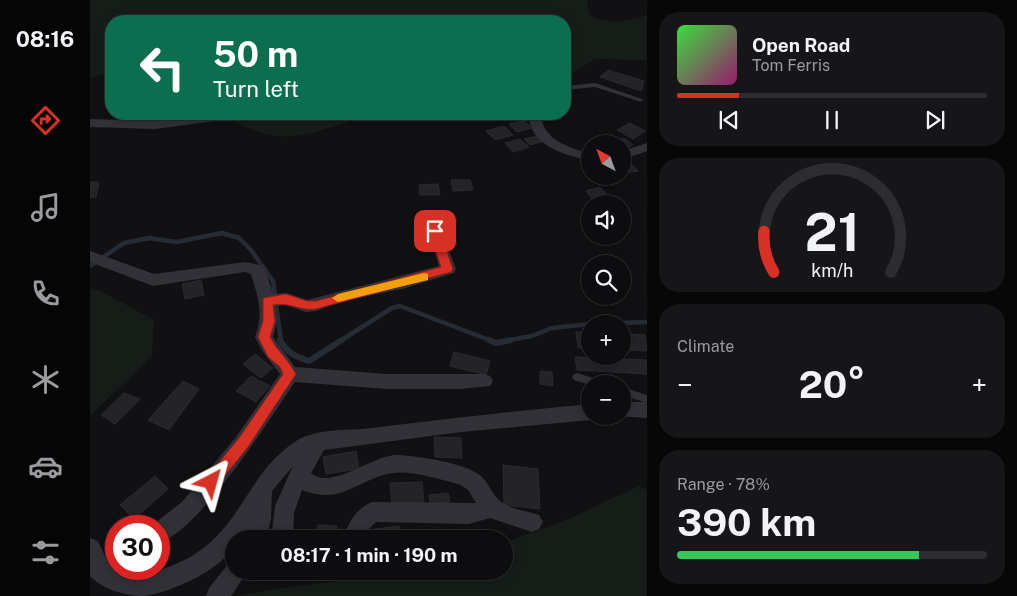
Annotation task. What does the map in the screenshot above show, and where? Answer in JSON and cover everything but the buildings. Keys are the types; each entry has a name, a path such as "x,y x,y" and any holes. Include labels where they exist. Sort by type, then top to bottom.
{"street":[{"path":"90,123 155,125 192,120"},
{"path":"536,120 536,125 548,141 581,154"},
{"path":"631,155 647,147"},
{"path":"273,301 286,298 306,306 316,305 340,296 394,285 448,269 435,231"},
{"path":"97,258 153,280 245,266 258,270 273,301 264,337 272,353 284,364 290,374"},
{"path":"290,374 340,381 406,383 484,381"},
{"path":"170,524 195,502 243,443 290,374"},
{"path":"631,410 647,410"},
{"path":"170,577 182,574 221,547 240,524 262,488 284,462 305,446 461,424 581,413"},
{"path":"282,530 283,511 288,495 318,443"},
{"path":"299,475 306,484 316,487 334,486 395,464 468,478 479,488 487,503 498,513 532,522"},
{"path":"258,530 261,519 262,488"},
{"path":"356,530 372,512 469,514 482,512 487,503"},
{"path":"90,548 94,565 105,576"},
{"path":"133,580 143,585 161,580"},
{"path":"217,596 230,580"}],"lane":[{"path":"571,87 595,85 640,100"},
{"path":"577,376 581,377"},
{"path":"631,394 647,399"}],"shaded area":[{"path":"90,0 587,0 589,14 603,20 618,22 647,15 647,60 595,59 571,74 571,15 105,15 105,74 90,78"},
{"path":"232,120 352,120 315,132 287,136 273,135 244,126"},
{"path":"90,288 101,291 154,320 152,356 90,416"},
{"path":"639,486 647,490 647,596 237,596 289,587 349,580 513,580 513,540 568,519"}],"waterway":[{"path":"90,266 124,243 149,238 176,242 222,233 239,238 251,250 273,281 281,341"},
{"path":"340,341 392,308 400,306 492,341"},
{"path":"631,323 647,322"},
{"path":"504,341 532,336 552,328 581,325"},
{"path":"280,340 292,354 309,361 342,340"},
{"path":"489,340 496,343 511,340"}],"slow traffic":[{"path":"338,298 424,277"}],"route":[{"path":"211,482 243,443 290,374 284,364 267,346 264,337 264,330 269,321 267,301 286,298 306,306 316,305 329,302 340,296 371,291 448,269 435,231"}]}
